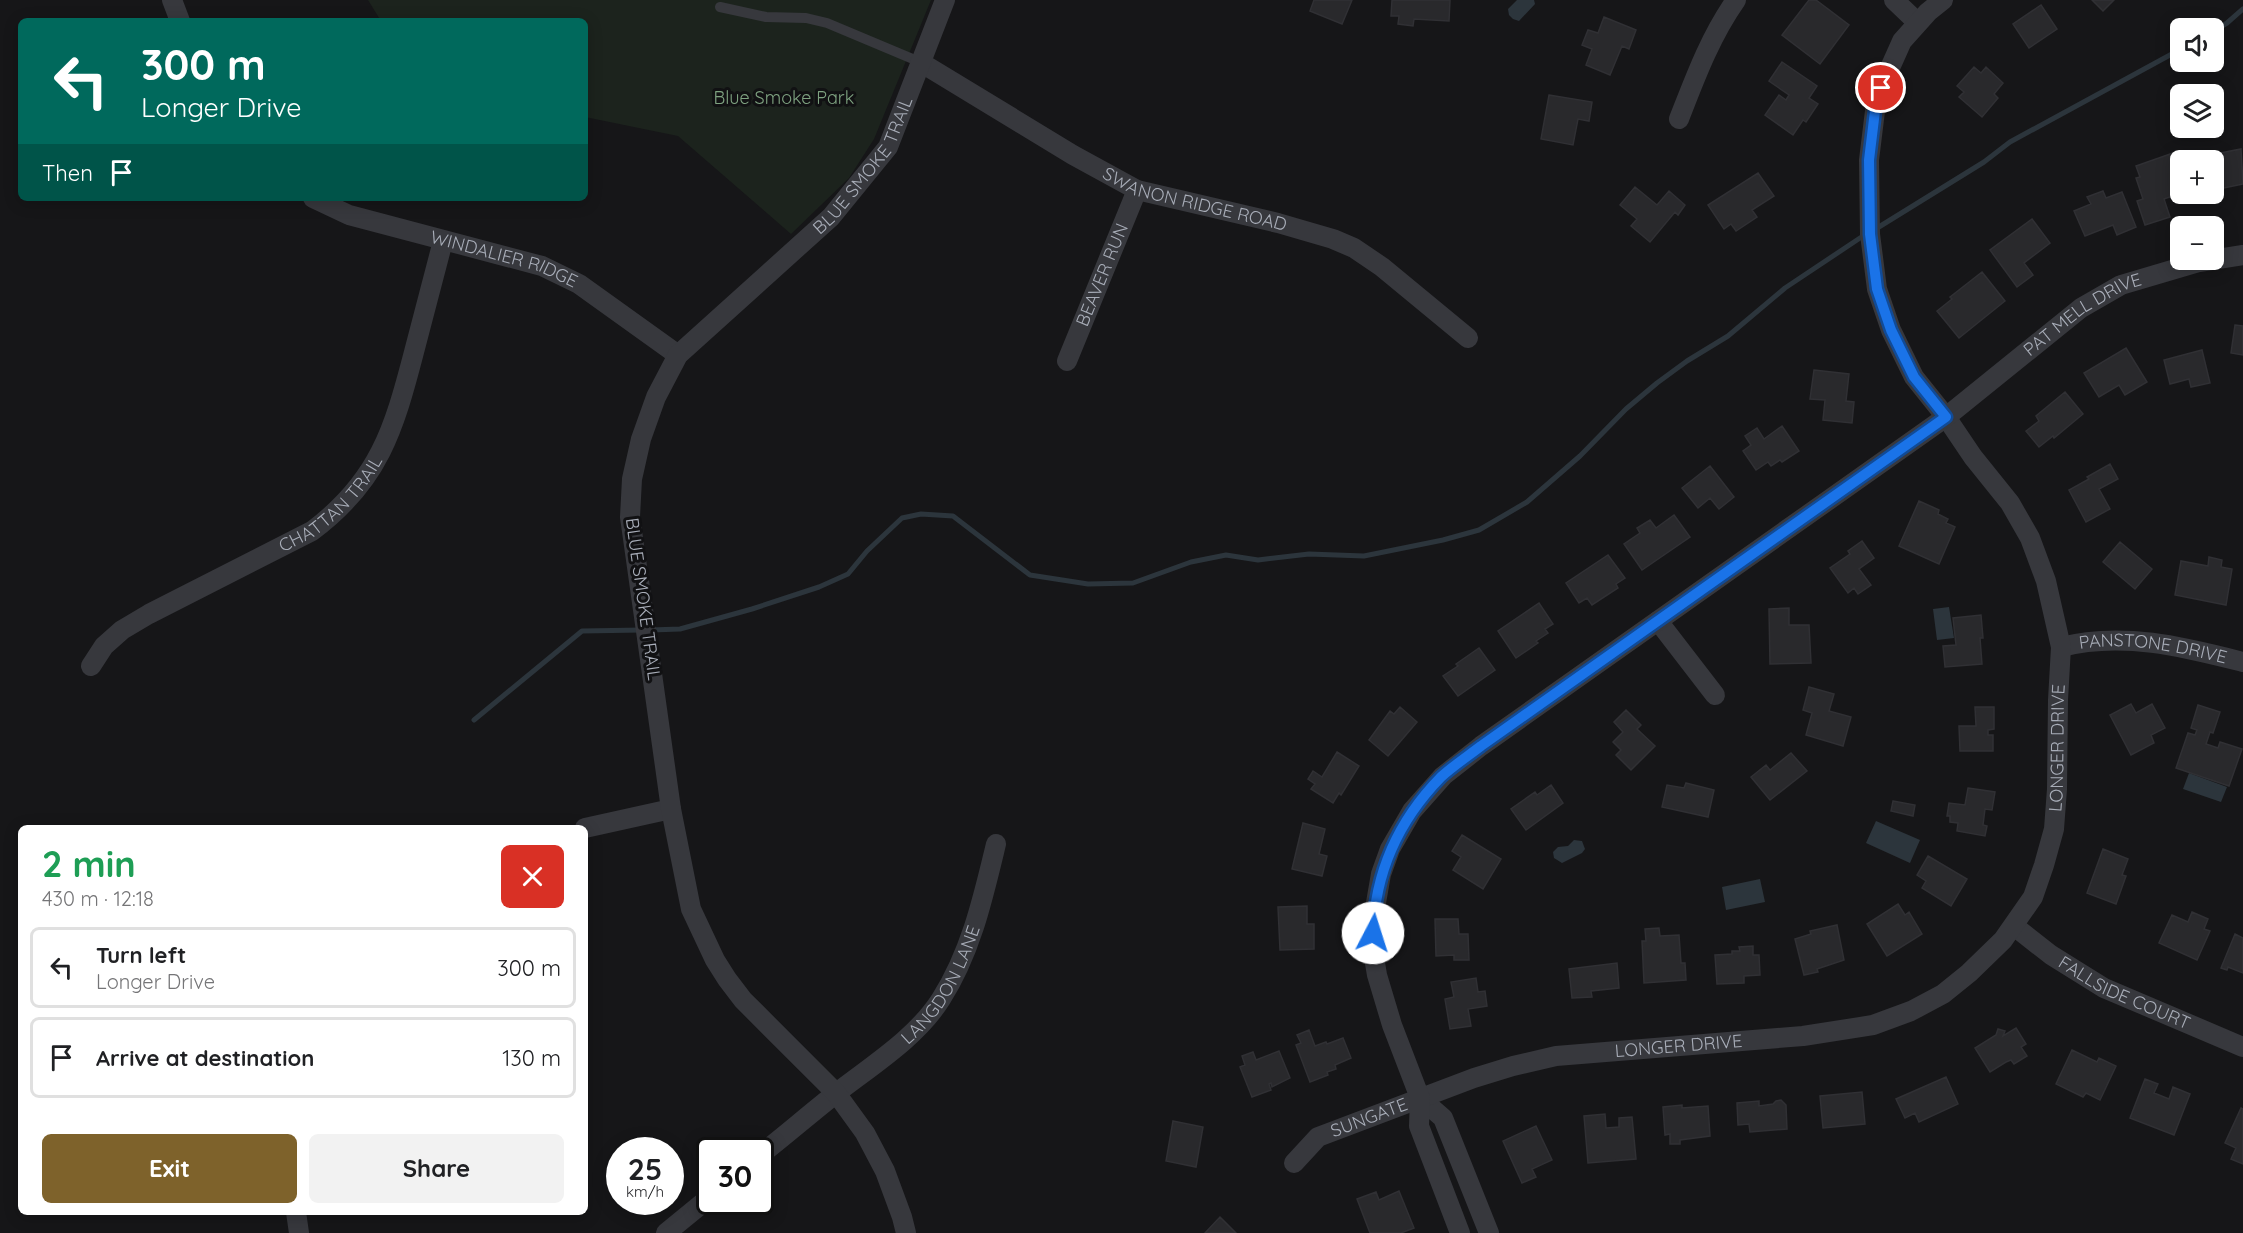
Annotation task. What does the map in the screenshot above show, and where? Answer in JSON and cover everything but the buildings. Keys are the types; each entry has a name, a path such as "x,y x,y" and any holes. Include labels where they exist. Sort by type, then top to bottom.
{"street":[{"path":"172,0 179,18"},
{"name":"BLUE SMOKE TRAIL","path":"906,1233 885,1171 865,1133 836,1093 743,1000 715,960 691,909 671,809 630,517 632,479 648,418 678,355 831,217 888,147 945,0"},
{"path":"1679,119 1712,39 1736,0"},
{"path":"1894,0 1917,22"},
{"name":"LONGER DRIVE","path":"1420,1098 1513,1066 1556,1056 1803,1036 1873,1025 1911,1011 1943,994 1969,974 2003,940 2033,897 2054,829 2057,793 2061,647 2046,581 2030,538 2010,503 1914,377 1891,330 1877,289 1870,226 1869,160 1875,111 1881,88 1899,49 1917,22 1943,0"},
{"name":"SWANON RIDGE ROAD","path":"920,62 1073,155 1137,190 1278,223 1333,239 1354,248 1382,267 1468,338"},
{"name":"BEAVER RUN","path":"1066,361 1137,190"},
{"name":"WINDALIER RIDGE","path":"319,201 349,215 542,266 579,284 678,355"},
{"name":"CHATTAN TRAIL","path":"91,666 104,646 122,630 312,531 335,514 356,491 376,462 394,426 443,240"},
{"name":"PAT MELL DRIVE","path":"1420,1098 1384,1002 1372,945 1376,896 1390,849 1412,811 1443,776 1481,746 1946,417 2072,315 2116,287 2199,262 2243,255"},
{"path":"1658,621 1715,695"},
{"name":"PANSTONE DRIVE","path":"2061,647 2086,640 2152,642 2243,662"},
{"path":"588,827 671,809"},
{"name":"LANGDON LANE","path":"774,1144 917,1027 940,1001 962,962 978,917 996,844"},
{"name":"FALLSIDE COURT","path":"2014,926 2051,955 2104,988 2243,1047"},
{"path":"1420,1098 1419,1126 1460,1233"},
{"path":"1420,1098 1443,1118 1489,1233"},
{"name":"SUNGATE","path":"1294,1163 1318,1137 1420,1098"},
{"path":"666,1233 696,1208"},
{"path":"296,1215 299,1233"}],"lane":[{"path":"720,7 766,17 806,18 827,23 920,62"}],"green space":[{"name":"Blue Smoke Park","path":"368,0 931,0 874,139 849,178 791,234 678,136 588,118 588,18 379,18"}],"shaded area":[{"path":"1517,0 1534,0 1535,4 1519,21 1509,15 1508,9"},
{"path":"1949,607 1954,638 1937,640 1933,609"},
{"path":"2189,773 2227,787 2221,802 2183,789"},
{"path":"1876,821 1920,840 1910,863 1866,843"},
{"path":"1574,840 1582,841 1585,849 1582,853 1562,863 1554,858 1553,852 1558,847 1568,846"},
{"path":"1760,879 1765,902 1726,910 1722,887"}],"waterway":[{"path":"2224,25 2243,9"},
{"path":"1874,230 1984,162 2010,142 2170,55"},
{"path":"651,630 680,629 819,587 848,574 867,551 902,518 921,514 953,516 1030,575 1088,584 1133,583 1191,562 1226,555 1258,560 1309,554 1364,556 1443,540 1479,530 1527,502 1580,456 1626,409 1657,383 1728,336 1785,288 1866,234"},
{"path":"474,720 582,631 642,630"}],"route":[{"path":"1373,933 1378,887 1390,849 1412,811 1443,776 1481,746 1946,417 1914,377 1891,330 1877,289 1870,234 1869,160 1875,111 1881,88"}]}
